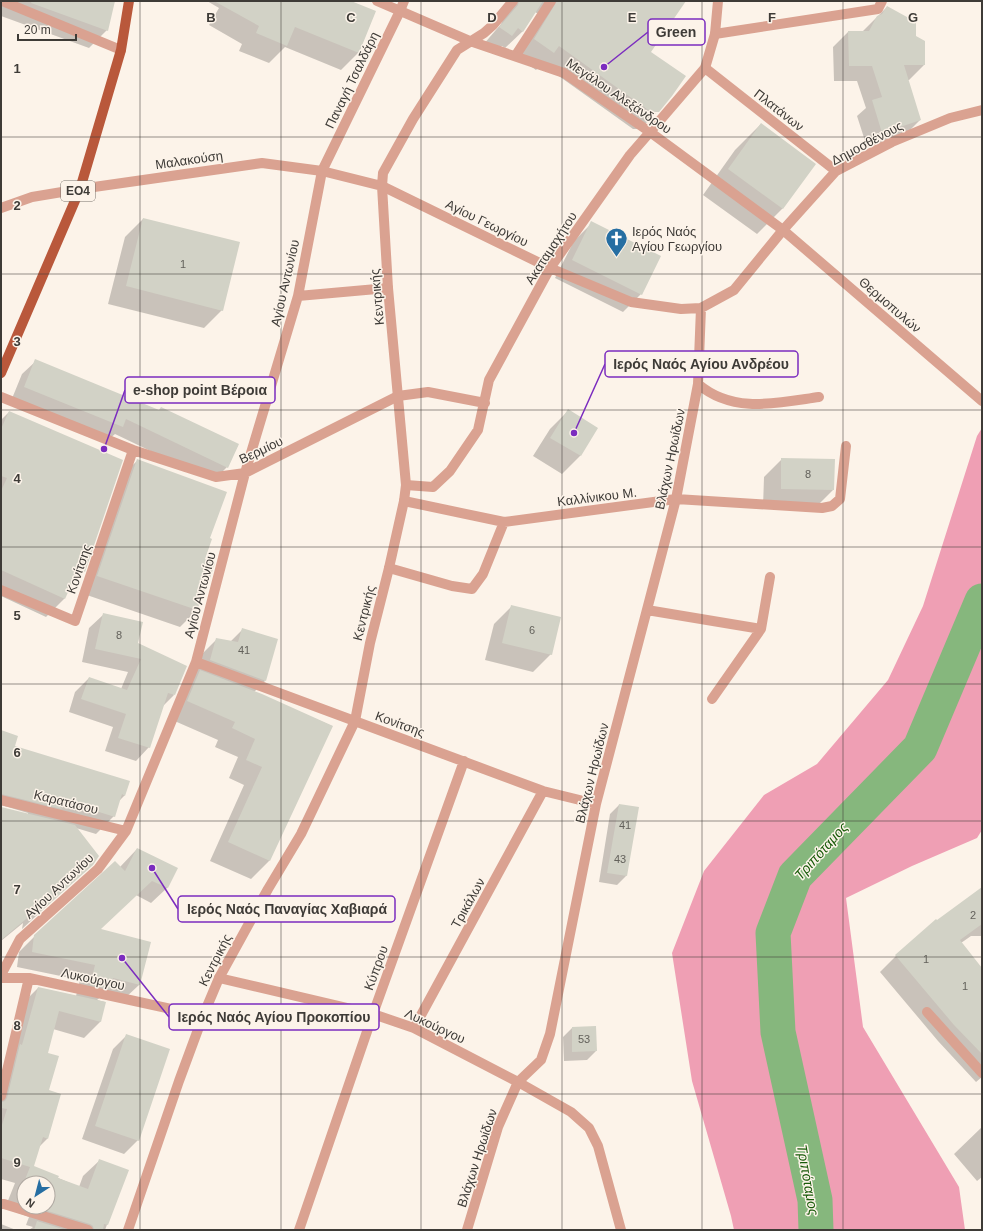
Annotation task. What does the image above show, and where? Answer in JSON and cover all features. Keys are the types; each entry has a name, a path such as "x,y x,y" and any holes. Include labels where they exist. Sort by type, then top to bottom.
{"main road":[{"name":"ΕΟ4","path":"1,373 80,188 121,50 129,1"}],"street":[{"path":"2,1 121,50"},
{"name":"Μεγάλου Αλεξάνδρου","path":"377,1 470,41 516,55 564,73 650,132 783,230"},
{"name":"Παναγή Τσαλδάρη","path":"322,171 404,1"},
{"name":"Κεντρικής","path":"128,1230 203,1016 219,978 268,889 301,834 355,721 370,643 389,568 404,501 406,485 388,288 382,186 383,173 413,119 457,50 484,33 493,25 513,1"},
{"path":"516,55 551,1"},
{"path":"718,1 715,34 878,9 882,1"},
{"name":"Ακαταμαχήτου","path":"406,485 433,487 450,471 478,430 490,380 550,268 630,155 705,68 715,34"},
{"name":"Πλατάνων","path":"705,68 836,171"},
{"name":"Δημοσθένους","path":"783,230 836,171 892,142 950,118 982,110"},
{"name":"Μαλακούση","path":"1,208 32,197 80,188 262,163 322,171 382,186"},
{"name":"Αγίου Αντωνίου","path":"1,976 20,940 98,869 126,831 196,662 246,473 298,296 322,171"},
{"name":"Αγίου Γεωργίου","path":"382,186 550,268 631,302 681,309 701,308 734,290 783,230"},
{"name":"Θερμοπυλών","path":"783,230 981,400"},
{"path":"298,296 388,288"},
{"name":"Βλάχων Ηρωίδων","path":"466,1230 498,1127 518,1082 541,1060 550,1034 596,804 676,500 698,384 701,308"},
{"path":"698,384 708,392 732,402 761,405 819,397"},
{"name":"Βερμίου","path":"1,397 134,450 216,477 246,473 398,396 428,392 485,403"},
{"name":"Καλλίνικου Μ.","path":"404,501 504,522 676,500 822,508 832,506 840,499 846,446"},
{"name":"Κονίτσης","path":"1,590 75,621 134,450"},
{"path":"389,568 452,586 472,589 483,574 504,522"},
{"path":"712,699 761,629 770,577"},
{"path":"647,610 761,629"},
{"name":"Κονίτσης","path":"196,662 543,791 596,804"},
{"name":"Κύπρου","path":"299,1230 373,1014 464,762"},
{"name":"Τρικάλων","path":"414,1028 543,791"},
{"name":"Καρατάσου","path":"1,800 126,831"},
{"name":"Λυκούργου","path":"1,976 28,978 203,1016"},
{"path":"1,1096 28,978"},
{"name":"Λυκούργου","path":"219,978 373,1014 414,1028 518,1082 571,1112 589,1128 598,1146 620,1230"},
{"path":"927,1012 982,1073"},
{"path":"1,1204 88,1230"}],"shaded area":[{"path":"982,428 982,830 977,838 912,866 846,898 863,1027 959,1187 965,1230 734,1230 692,1081 672,953 704,871 764,795 817,764 888,680 923,606 977,436"}],"building":[{"path":"32,1 115,1 108,31 31,3"},
{"path":"214,1 351,1 376,11 359,53 295,27 287,46 256,33 259,26"},
{"path":"519,1 543,1 523,32 518,28 512,36 499,27 518,5"},
{"path":"557,1 686,1 651,52 686,76 659,112 651,112 559,46 554,53 534,39"},
{"path":"887,6 916,22 916,36 925,41 925,65 904,65 921,120 882,133 872,100 882,97 872,66 849,66 848,31 869,31 877,16 882,14"},
{"path":"761,123 816,164 783,209 728,169"},
{"path":"143,218 240,242 223,311 126,286"},
{"name":"Ιερός Ναός Αγίου Γεωργίου","path":"591,221 661,256 642,295 572,260"},
{"path":"35,359 159,410 161,407 239,444 228,468 126,419 123,427 24,387"},
{"path":"568,409 598,428 581,456 550,438"},
{"path":"9,411 123,460 85,572 78,570 65,599 1,570 1,491 7,478 1,476 1,429"},
{"path":"781,458 835,459 834,490 781,489"},
{"path":"137,459 227,492 210,538 212,539 205,559 215,563 197,610 97,576"},
{"path":"511,605 561,617 552,655 502,643"},
{"path":"103,613 143,622 138,643 187,666 175,695 168,693 150,748 118,738 126,714 81,699 89,677 127,690 141,659 95,649"},
{"path":"242,628 278,639 266,681 210,660 216,638 238,642"},
{"path":"200,670 262,694 333,726 270,861 228,842 262,767 246,760 255,739 232,728 235,722 187,701"},
{"path":"1,730 18,736 15,746 130,781 125,796 122,794 115,817 54,798 62,809 1,794"},
{"path":"619,804 639,807 627,876 607,873"},
{"path":"1,807 75,825 99,856 93,865 37,915 38,909 1,940"},
{"path":"137,848 178,868 168,888 152,881 101,929 151,942 140,985 113,978 110,989 90,985 95,965 32,952 34,935 115,861 125,871"},
{"path":"982,887 982,924 960,940 982,968 982,1054 954,1025 895,955 936,919 937,920"},
{"path":"38,987 106,1002 101,1022 59,1011 48,1053 59,1056 49,1090 61,1094 48,1139 43,1137 34,1166 59,1176 58,1178 88,1189 99,1159 129,1170 108,1225 104,1224 103,1230 94,1230 93,1226 90,1224 56,1214 56,1175 27,1175 30,1167 1,1158 1,1128 7,1109 1,1108 1,1105 7,1098 20,1044 22,1045"},
{"path":"596,1026 597,1051 572,1052 572,1027"},
{"path":"126,1034 170,1049 139,1141 95,1126"},
{"path":"37,1221 66,1230 34,1230"}],"waterway":[{"name":"Τριπόταμος","path":"816,1230 815,1200 778,1032 773,933 795,876 920,748 982,601"}],"place":[{"name":"Green","path":"604,67"},
{"name":"Ιερός Ναός Αγίου Γεωργίου","path":"617,258"},
{"name":"Ιερός Ναός Αγίου Ανδρέου","path":"574,433"},
{"name":"e-shop point Βέροια","path":"104,449"},
{"name":"Ιερός Ναός Παναγίας Χαβιαρά","path":"152,868"},
{"name":"Ιερός Ναός Αγίου Προκοπίου","path":"122,958"}]}
